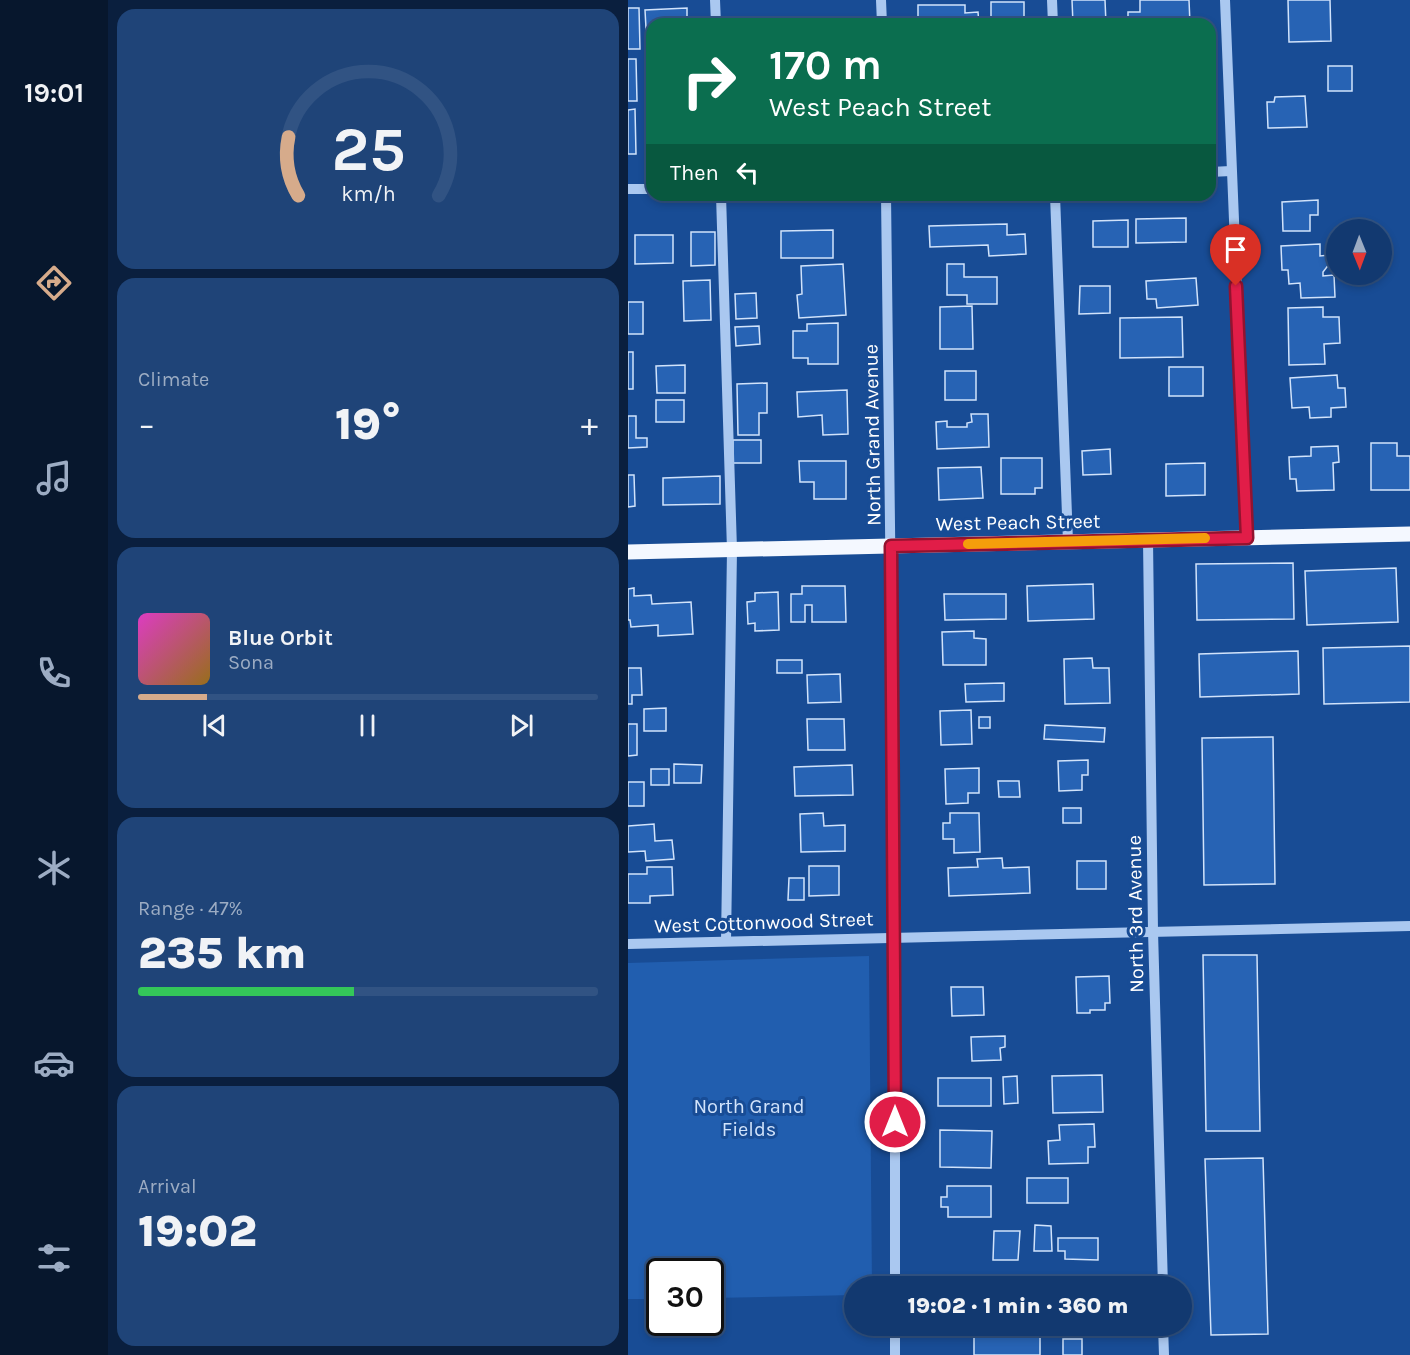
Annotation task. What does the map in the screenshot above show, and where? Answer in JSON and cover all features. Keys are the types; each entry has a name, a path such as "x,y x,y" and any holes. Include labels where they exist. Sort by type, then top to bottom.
{"main road":[{"name":"West Peach Street","path":"628,552 1410,534"}],"street":[{"path":"715,0 715,18"},
{"path":"881,0 882,18"},
{"path":"1052,0 1052,18"},
{"path":"1225,0 1247,538"},
{"path":"1216,172 1231,171"},
{"path":"628,189 646,189"},
{"path":"721,201 732,550 726,941"},
{"name":"North Grand Avenue","path":"886,201 895,937 895,1276"},
{"path":"1055,201 1068,542"},
{"name":"North 3rd Avenue","path":"1148,540 1153,931 1163,1276"},
{"name":"West Cottonwood Street","path":"628,944 1410,926"},
{"path":"895,1336 895,1355"},
{"path":"1163,1336 1164,1355"}],"green space":[{"name":"North Grand Fields","path":"869,956 872,1276 844,1276 844,1295 724,1298 724,1258 646,1258 646,1299 628,1299 628,963"}],"building":[{"path":"1072,0 1105,0 1106,18 1073,18"},
{"path":"1140,0 1189,0 1190,18 1128,18 1128,12 1140,12"},
{"path":"1288,0 1330,0 1331,41 1289,42"},
{"path":"991,2 1024,2 1024,18 991,18"},
{"path":"918,5 965,5 965,13 978,12 978,18 918,18"},
{"path":"628,8 639,8 640,49 628,49"},
{"path":"687,8 687,18 646,18 646,28 645,10"},
{"path":"628,59 636,59 637,101 628,101"},
{"path":"1328,66 1352,66 1352,91 1328,91"},
{"path":"1305,96 1307,127 1268,128 1267,102 1274,102 1275,97"},
{"path":"635,109 636,154 628,154 628,110"},
{"path":"1318,200 1318,215 1310,215 1310,231 1283,231 1282,202"},
{"path":"1186,218 1186,242 1136,243 1136,219"},
{"path":"1128,220 1128,247 1093,247 1093,221"},
{"path":"1007,224 1007,235 1025,234 1026,254 989,256 988,245 930,247 929,226"},
{"path":"833,230 833,258 781,258 781,231"},
{"path":"691,232 715,232 715,265 691,266"},
{"path":"635,235 673,235 673,263 635,264"},
{"path":"1320,244 1320,256 1326,255 1326,268 1323,276 1326,276 1326,285 1334,285 1335,297 1301,298 1300,283 1289,284 1288,270 1282,270 1281,246"},
{"path":"843,264 846,315 799,318 797,295 802,294 801,266"},
{"path":"947,264 964,264 964,277 997,277 997,304 967,304 967,295 947,295"},
{"path":"1196,278 1198,305 1157,308 1156,299 1147,299 1146,281"},
{"path":"710,280 711,320 684,321 683,281"},
{"path":"1080,286 1110,286 1110,313 1079,314"},
{"path":"756,293 757,318 736,319 735,294"},
{"path":"628,302 643,302 643,334 628,334"},
{"path":"972,306 973,349 940,349 940,307"},
{"path":"1323,307 1323,317 1339,317 1340,343 1324,344 1325,364 1289,365 1288,308"},
{"path":"1182,317 1183,357 1120,358 1120,318"},
{"path":"838,323 838,364 808,364 808,358 793,358 793,331 807,331 807,324"},
{"path":"759,326 760,344 736,346 735,327"},
{"path":"628,352 633,352 633,389 628,389"},
{"path":"685,365 685,393 657,393 656,366"},
{"path":"1169,367 1203,367 1203,396 1169,396"},
{"path":"945,371 976,371 976,400 945,400"},
{"path":"1337,375 1338,388 1345,388 1346,407 1331,408 1331,417 1310,418 1309,407 1292,408 1290,378"},
{"path":"767,383 767,413 759,413 759,435 738,435 737,384"},
{"path":"847,390 848,434 823,435 822,415 798,417 797,392"},
{"path":"656,400 684,400 684,422 656,422"},
{"path":"971,414 988,414 989,447 937,449 936,422 947,421 947,427 967,427 967,423 972,422"},
{"path":"628,416 636,416 636,438 647,438 647,447 628,448"},
{"path":"733,440 761,440 761,463 733,463"},
{"path":"1371,443 1397,443 1397,456 1410,456 1410,490 1371,490"},
{"path":"1338,446 1339,462 1333,463 1334,490 1297,491 1296,479 1290,479 1289,457 1311,456 1311,447"},
{"path":"1110,449 1111,474 1083,475 1082,451"},
{"path":"1001,458 1042,458 1042,488 1035,488 1035,494 1001,494"},
{"path":"799,461 846,461 846,499 814,499 814,482 800,482"},
{"path":"1205,463 1205,495 1166,496 1166,464"},
{"path":"981,467 983,498 939,500 938,468"},
{"path":"628,475 634,475 635,506 628,507"},
{"path":"720,476 720,504 663,505 663,478"},
{"path":"1293,563 1294,619 1197,620 1196,564"},
{"path":"1396,568 1398,622 1307,625 1305,571"},
{"path":"1093,584 1094,619 1028,621 1027,586"},
{"path":"802,586 845,586 846,622 812,622 812,605 805,605 805,622 791,622 791,594 802,594"},
{"path":"634,588 634,596 651,595 652,604 691,602 693,634 658,636 658,625 631,627 630,620 628,620 628,589"},
{"path":"778,592 779,630 755,631 755,623 748,624 747,602 755,601 755,593"},
{"path":"944,594 1006,594 1006,619 945,620"},
{"path":"974,631 974,638 986,639 986,665 943,665 942,632"},
{"path":"1410,646 1410,702 1324,704 1323,648"},
{"path":"1298,651 1299,694 1200,697 1199,654"},
{"path":"1092,658 1093,668 1109,668 1110,703 1065,704 1064,659"},
{"path":"777,660 802,660 802,673 777,673"},
{"path":"628,668 641,668 642,695 632,695 632,704 628,704"},
{"path":"840,674 841,702 808,703 807,675"},
{"path":"1004,683 1004,701 966,702 965,684"},
{"path":"666,708 666,731 644,731 644,709"},
{"path":"971,710 972,744 941,745 940,711"},
{"path":"979,717 990,717 990,728 979,728"},
{"path":"807,719 844,719 845,750 808,750"},
{"path":"628,724 637,724 637,755 628,756"},
{"path":"1045,725 1105,728 1104,742 1044,739"},
{"path":"1273,737 1275,884 1204,885 1202,738"},
{"path":"1088,760 1088,775 1082,775 1082,790 1059,791 1058,761"},
{"path":"674,764 702,765 701,783 674,783"},
{"path":"852,765 853,795 795,796 794,767"},
{"path":"979,768 979,793 968,793 968,803 946,804 945,769"},
{"path":"651,769 669,769 669,785 651,785"},
{"path":"998,781 1019,781 1020,797 999,797"},
{"path":"628,782 644,782 644,806 628,806"},
{"path":"1063,808 1081,808 1081,823 1063,823"},
{"path":"823,813 824,826 845,825 845,851 801,852 800,814"},
{"path":"950,813 979,813 980,852 954,853 954,839 943,839 943,823 950,823"},
{"path":"654,824 655,841 672,840 674,859 646,861 645,851 628,852 628,826"},
{"path":"1002,858 1003,868 1029,867 1030,893 949,896 948,868 978,867 977,859"},
{"path":"1077,861 1106,861 1106,889 1077,889"},
{"path":"809,866 839,866 839,895 809,896"},
{"path":"647,867 672,867 673,895 650,896 650,903 628,903 628,874 647,874"},
{"path":"789,878 804,878 804,900 788,900"},
{"path":"1203,955 1257,955 1260,1131 1206,1131"},
{"path":"1109,976 1110,1003 1105,1003 1105,1010 1077,1013 1076,977"},
{"path":"951,987 983,987 984,1015 952,1016"},
{"path":"1005,1036 1005,1047 1000,1048 1001,1060 972,1061 971,1037"},
{"path":"1102,1075 1103,1112 1053,1113 1052,1076"},
{"path":"1017,1076 1018,1103 1004,1104 1003,1077"},
{"path":"938,1078 991,1078 991,1106 938,1106"},
{"path":"1094,1124 1095,1147 1088,1147 1088,1163 1049,1164 1048,1141 1060,1140 1059,1125"},
{"path":"940,1130 992,1131 991,1168 940,1167"},
{"path":"1263,1158 1268,1334 1211,1335 1205,1159"},
{"path":"1027,1178 1068,1178 1068,1203 1027,1203"},
{"path":"947,1186 991,1186 991,1217 948,1217 948,1207 941,1207 941,1197 947,1197"},
{"path":"1035,1225 1051,1226 1052,1251 1034,1251"},
{"path":"994,1231 1020,1231 1018,1260 993,1260"},
{"path":"1058,1238 1098,1238 1098,1260 1065,1259 1065,1251 1058,1251"},
{"path":"974,1336 1040,1336 1040,1355 974,1355"},
{"path":"1063,1339 1082,1339 1082,1355 1063,1355"}],"slow traffic":[{"path":"968,544 1205,538"}],"route":[{"path":"895,1122 891,546 1247,538 1236,286"}]}
